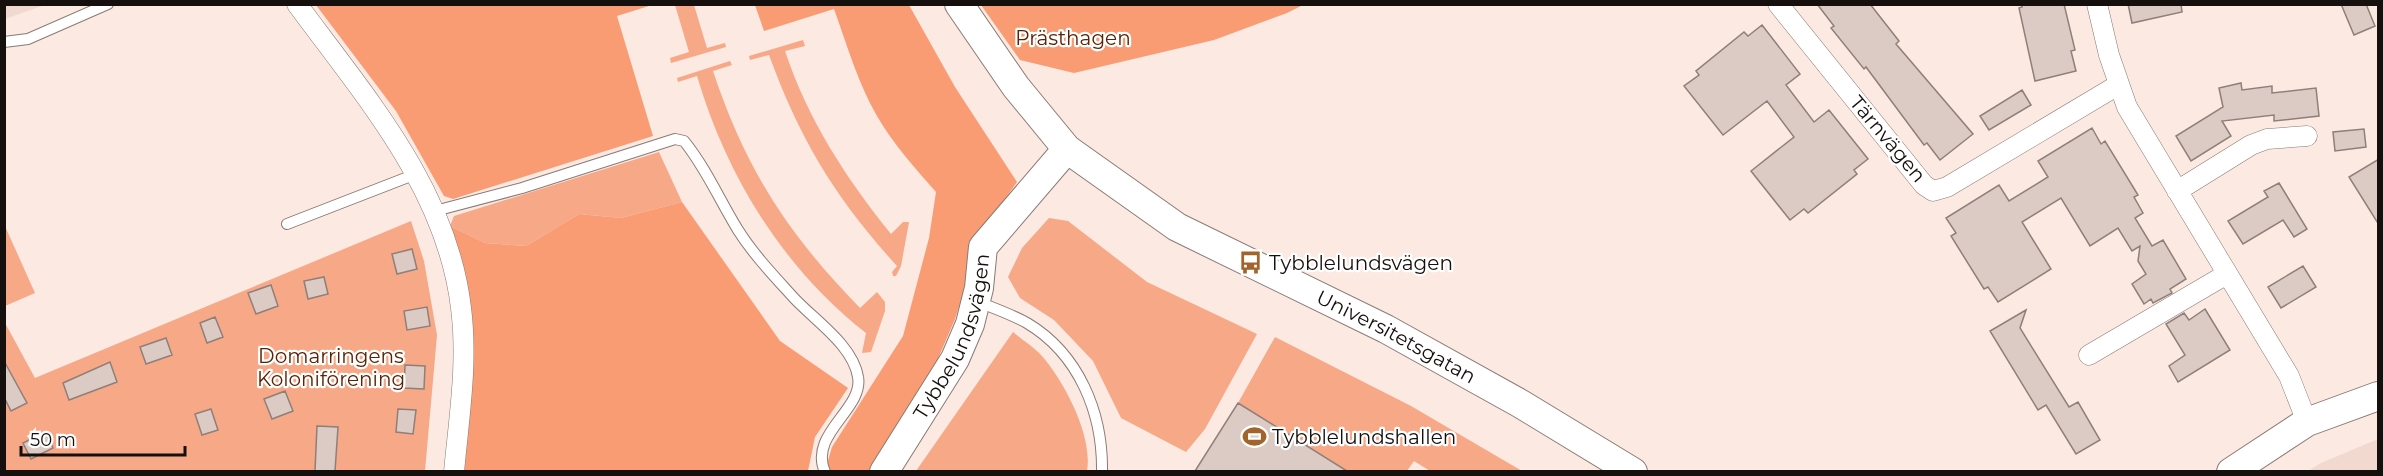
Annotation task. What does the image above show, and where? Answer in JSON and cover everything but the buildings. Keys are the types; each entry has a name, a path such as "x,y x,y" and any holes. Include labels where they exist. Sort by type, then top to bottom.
{"street":[{"path":"297,4 372,106 416,174 435,211 454,270 463,340 464,371 454,471"},
{"name":"Universitetsgatan","path":"959,4 1016,87 1068,149 1177,227 1386,329 1521,404 1632,471"},
{"name":"Tärnvägen","path":"1778,4 1924,185 1933,191 1947,188 2118,86"},
{"path":"2097,4 2118,86 2127,107 2289,376 2307,422"},
{"path":"2177,191 2251,145 2267,139 2307,136"},
{"name":"Tybbelundsvägen","path":"884,471 955,359 970,324 976,301 983,247 1068,149"},
{"path":"2090,355 2227,274"},
{"path":"2231,471 2307,422 2379,396"}],"lane":[{"path":"4,42 28,39 108,4"},
{"path":"435,211 522,188 675,139 684,141 695,155 739,232 794,298 847,353 855,367 859,380 855,394 828,436 822,452 825,471"},
{"path":"287,224 416,174"},
{"path":"976,301 1025,322 1057,347 1070,364 1082,381 1096,416 1103,450 1102,471"}],"shaded area":[{"path":"5,4 45,4 45,5 5,19"},
{"path":"2378,439 2378,471 2308,471 2321,463"}],"green space":[{"path":"316,5 652,5 617,16 653,136 453,199 444,196 396,111"},
{"path":"675,5 694,5 707,48 725,43 726,47 671,63 670,58 689,52"},
{"path":"755,5 909,5 955,87 1017,182 985,227 955,319 934,368 871,471 829,471 827,464 832,447 903,336 929,238 936,192 897,146 877,116 858,77 834,9 764,31"},
{"name":"Prästhagen","path":"981,5 1303,5 1214,40 1074,73 1020,60"},
{"path":"803,40 805,46 785,51 805,101 830,147 891,234 903,222 909,222 901,266 896,276 893,276 892,272 897,266 838,192 807,141 769,55 750,60 749,56"},
{"path":"730,61 732,65 713,71 740,139 772,199 811,254 860,308 877,292 885,302 885,311 871,352 862,353 866,333 809,280 762,218 724,150 697,76 678,82 677,78"},
{"path":"659,152 682,202 621,218 579,214 526,246 485,243 450,226 454,216"},
{"path":"682,202 780,341 848,388 815,437 808,471 463,471 473,362 470,319 450,226 485,243 526,246 579,214 621,218"},
{"path":"1049,218 1068,221 1147,282 1257,334 1205,429 1186,452 1121,418 1093,361 1054,320 1020,298 1008,277 1022,248"},
{"name":"Domarringens Koloniförening","path":"411,221 424,261 437,335 425,471 5,471 4,321 35,378"},
{"path":"4,224 35,293 5,306 4,306"},
{"path":"1013,332 1042,356 1068,395 1086,442 1087,471 916,471"},
{"path":"1275,337 1411,406 1522,471 1430,471 1414,461 1407,471 1347,471 1238,403"}],"place":[{"name":"Tybblelundsvägen","path":"1251,263"},
{"name":"Tybblelundshallen","path":"1254,437"}]}
